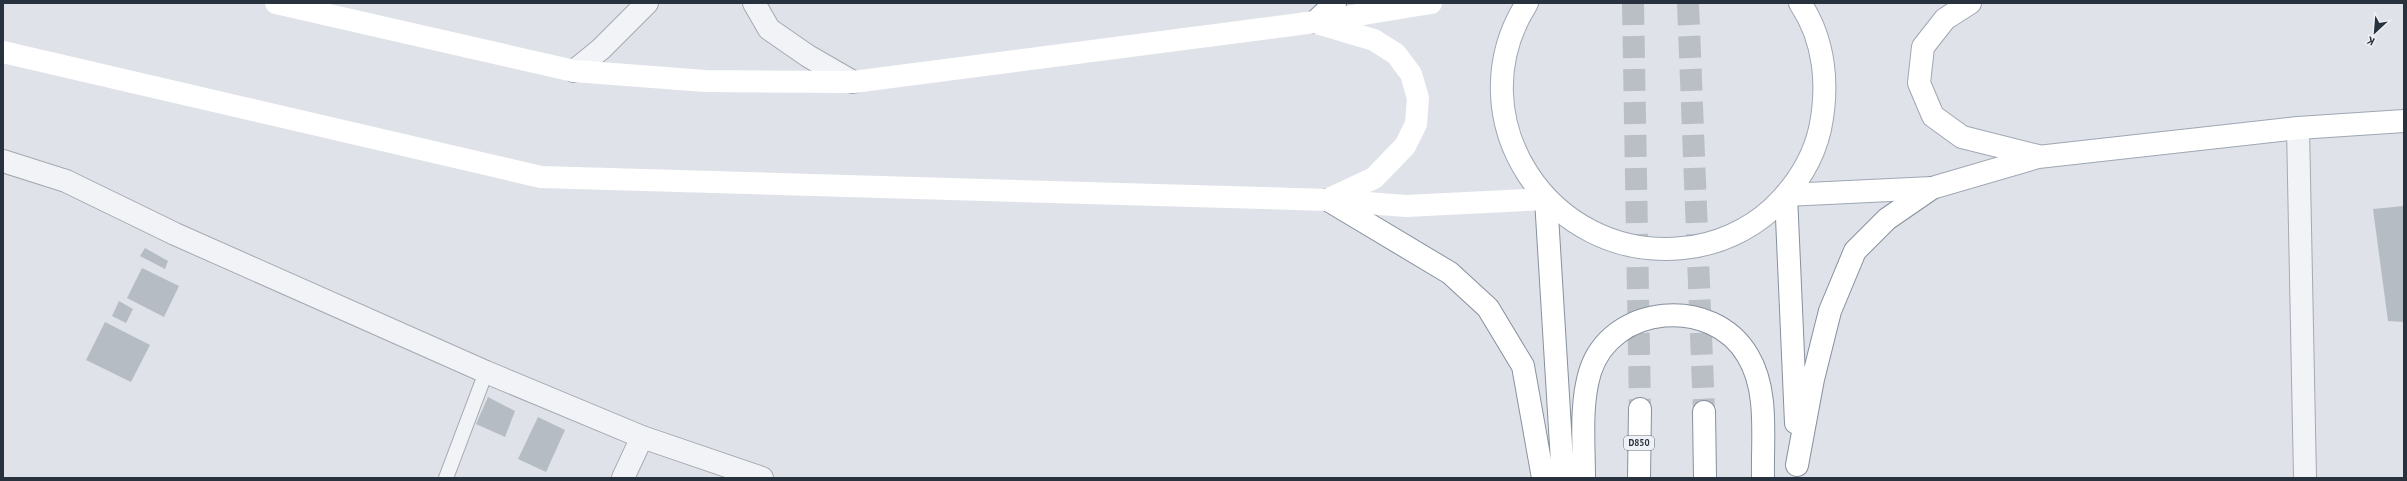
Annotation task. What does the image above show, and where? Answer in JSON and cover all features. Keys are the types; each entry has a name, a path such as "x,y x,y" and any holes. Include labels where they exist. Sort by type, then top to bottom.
{"main road":[{"path":"276,3 574,71 705,81 853,82 1316,22 1431,3"},
{"path":"1316,22 1335,3"},
{"path":"1527,3 1518,18 1505,55 1501,93 1507,132 1522,168 1546,200 1571,221 1599,237 1631,247 1664,250 1698,247 1731,236 1761,219 1786,195 1805,169 1817,140 1824,108 1825,76 1819,44 1806,13 1800,3"},
{"path":"1970,3 1945,19 1923,47 1919,83 1933,116 1962,137 2038,157"},
{"path":"1316,22 1374,40 1396,54 1411,74 1418,98 1416,124 1405,146 1374,178 1328,200"},
{"path":"3,52 541,177 1328,200 1406,206 1546,200"},
{"path":"1786,195 1932,188 2038,157 2298,128 2404,121"},
{"path":"1797,472 1813,379 1830,311 1855,251 1887,219 1932,188"},
{"path":"1786,195 1797,472"},
{"path":"1328,200 1450,274 1488,308 1523,366 1543,478"},
{"path":"1546,200 1563,478"},
{"path":"1584,478 1585,394 1590,371 1602,350 1618,332 1640,320 1663,314 1688,315 1711,323 1731,336 1748,355 1758,377 1762,401 1763,478"},
{"name":"D850","path":"1639,478 1640,409"},
{"path":"1704,412 1705,478"}],"street":[{"path":"574,71 601,49 647,3"},
{"path":"754,3 769,29 808,56 853,82"},
{"path":"2298,128 2305,478"},
{"path":"3,161 66,181 183,238 486,372 642,437 762,478"},
{"path":"623,478 642,437"}],"lane":[{"path":"446,478 486,372"}],"building":[{"path":"2404,206 2404,322 2388,321 2373,209"},
{"path":"145,248 168,261 165,269 140,256"},
{"path":"142,268 179,286 164,317 127,298"},
{"path":"119,301 133,309 126,323 112,316"},
{"path":"105,322 150,345 131,382 86,360"},
{"path":"488,397 515,411 505,437 476,424"},
{"path":"538,417 565,430 546,472 518,459"}],"tunnel":[{"path":"1633,3 1640,409"},
{"path":"1688,3 1704,412"}]}
